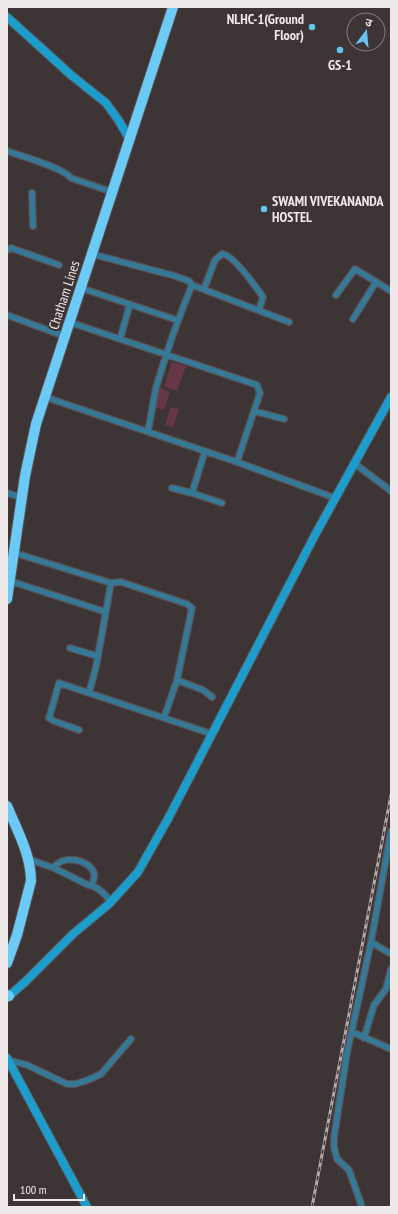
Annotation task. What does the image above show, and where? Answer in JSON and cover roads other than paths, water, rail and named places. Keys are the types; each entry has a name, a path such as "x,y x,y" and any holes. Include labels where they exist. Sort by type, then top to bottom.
{"highway":[{"name":"Chatham Lines","path":"7,599 15,534 32,440 169,7"},
{"name":"Chatham Lines","path":"9,578 15,553 17,496 25,449 35,412 109,191 173,7"},
{"path":"7,806 28,859 31,873 31,888 7,963"},
{"path":"7,819 21,853 27,878 24,898 7,949"}],"street":[{"path":"7,17 71,75 106,104 129,137"},
{"path":"7,151 50,166 69,175 71,178 109,191"},
{"path":"32,193 33,226"},
{"path":"7,250 11,248 59,265"},
{"path":"92,254 175,276 189,281 192,285 289,322"},
{"path":"204,289 215,260 222,254 228,254 263,297 259,310"},
{"path":"336,295 355,269 391,291"},
{"path":"353,319 376,282"},
{"path":"148,431 156,389 166,355 177,320 192,285"},
{"path":"81,288 177,320"},
{"path":"120,339 130,304"},
{"path":"7,315 61,335"},
{"path":"69,322 257,385 260,393 237,462"},
{"path":"45,397 148,431 335,498"},
{"path":"8,996 73,934 111,901 138,872 169,817 311,541 390,399"},
{"path":"254,411 284,419"},
{"path":"192,493 205,451"},
{"path":"354,463 391,491"},
{"path":"172,488 222,503"},
{"path":"7,493 17,496"},
{"path":"15,553 111,583 122,582 187,604 192,608 177,680 164,718"},
{"path":"9,578 106,612"},
{"path":"89,693 96,667 111,583"},
{"path":"70,648 98,656"},
{"path":"177,680 203,690 212,697"},
{"path":"79,730 50,719 50,712 59,683 212,734"},
{"path":"362,1207 349,1170 337,1159 334,1147 334,1137 347,1053 371,942 389,850 391,831"},
{"path":"28,859 54,868 92,886 101,891 111,901"},
{"path":"54,868 57,863 68,859 80,862 92,869 94,876 92,886"},
{"path":"371,942 391,954"},
{"path":"364,1038 374,1005 386,989 391,969"},
{"path":"352,1032 391,1049"},
{"path":"8,1059 27,1065 67,1084 75,1084 101,1074 131,1039"},
{"path":"8,1059 87,1207"}],"railway":[{"path":"312,1207 391,795"}],"place":[{"name":"NLHC-1(Ground Floor)","path":"312,27"},
{"name":"GS-1","path":"340,50"},
{"name":"SWAMI VIVEKANANDA HOSTEL","path":"264,209"}]}
